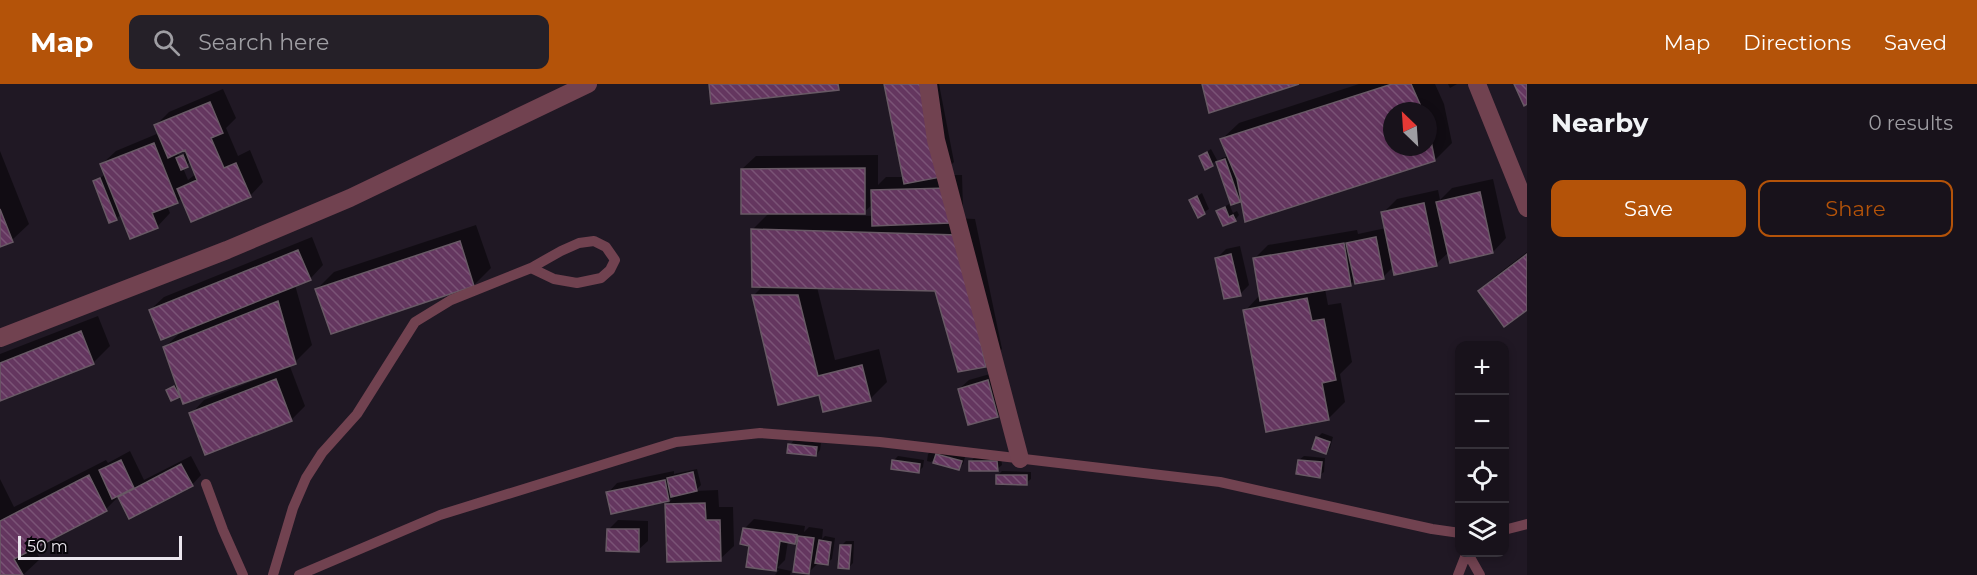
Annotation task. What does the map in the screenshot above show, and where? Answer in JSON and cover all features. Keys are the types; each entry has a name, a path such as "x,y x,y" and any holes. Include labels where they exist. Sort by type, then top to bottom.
{"street":[{"path":"0,338 227,250 350,198 588,84"},
{"path":"928,84 936,140 1020,459"},
{"path":"1477,84 1527,208"}],"lane":[{"path":"273,575 293,508 306,478 322,453 357,414 415,322 451,300 531,268 579,243 594,241 606,247 615,260 610,270 601,278 577,282 554,279 531,268"},
{"path":"299,575 440,515 676,442 760,433 880,442 1220,482 1455,534"},
{"path":"206,484 243,575"},
{"path":"1509,529 1527,524"},
{"path":"1458,575 1465,557"},
{"path":"1470,557 1480,575"}],"building":[{"path":"709,84 838,84 839,90 711,104"},
{"path":"884,84 923,84 941,177 904,184"},
{"path":"1202,84 1299,84 1209,113"},
{"path":"1392,84 1411,84 1419,102 1383,102 1383,156 1434,156 1435,161 1245,222 1237,179 1220,139"},
{"path":"1514,84 1527,84 1527,104 1524,106"},
{"path":"210,102 223,133 211,138 224,168 236,163 251,197 191,222 177,189 197,180 185,150 168,158 154,125"},
{"path":"154,143 178,203 152,213 158,228 130,239 100,164"},
{"path":"1207,152 1213,166 1205,170 1199,156"},
{"path":"183,155 188,167 181,170 176,158"},
{"path":"1225,159 1240,202 1231,205 1216,162"},
{"path":"865,168 865,214 741,214 741,169"},
{"path":"100,178 117,220 109,223 93,181"},
{"path":"949,188 950,223 872,226 871,190"},
{"path":"1480,192 1493,253 1450,263 1436,202"},
{"path":"1197,196 1205,214 1198,218 1189,200"},
{"path":"1424,203 1437,266 1394,275 1381,212"},
{"path":"1225,207 1229,217 1233,215 1236,221 1223,226 1216,211"},
{"path":"0,209 13,242 0,247"},
{"path":"751,229 958,235 986,367 958,372 935,291 752,287"},
{"path":"1376,237 1384,279 1355,284 1346,243"},
{"path":"460,241 474,286 331,334 315,289"},
{"path":"1344,243 1351,286 1260,301 1253,258"},
{"path":"298,250 311,280 161,340 149,310"},
{"path":"1231,254 1241,296 1224,299 1215,258"},
{"path":"1527,254 1527,310 1504,327 1478,291"},
{"path":"752,295 798,295 818,376 862,365 871,401 823,412 819,395 778,405"},
{"path":"1307,298 1312,321 1324,319 1336,380 1322,383 1329,420 1266,432 1243,310"},
{"path":"278,301 296,364 183,404 163,347"},
{"path":"81,331 94,364 0,401 0,363"},
{"path":"276,379 292,421 205,455 189,413"},
{"path":"988,380 998,417 968,425 958,389"},
{"path":"174,386 180,397 171,401 166,390"},
{"path":"1316,437 1330,442 1326,454 1312,449"},
{"path":"788,444 817,447 816,456 787,453"},
{"path":"936,454 962,461 959,470 933,463"},
{"path":"121,460 134,488 112,499 99,470"},
{"path":"892,460 920,464 919,473 891,469"},
{"path":"1298,460 1322,462 1320,478 1296,474"},
{"path":"969,461 997,461 998,471 969,471"},
{"path":"181,464 193,486 129,519 118,497"},
{"path":"693,472 697,491 671,497 667,478"},
{"path":"89,475 107,511 14,559 23,575 0,575 0,521"},
{"path":"996,475 1027,475 1027,485 996,484"},
{"path":"665,480 669,501 611,514 606,492"},
{"path":"705,503 706,520 720,520 721,561 667,562 665,504"},
{"path":"743,528 797,535 795,544 780,541 776,571 746,567 749,546 740,544"},
{"path":"607,529 639,529 639,552 606,551"},
{"path":"798,536 814,538 809,574 793,572"},
{"path":"819,540 831,542 828,565 815,563"},
{"path":"840,545 851,545 849,569 838,568"}]}
